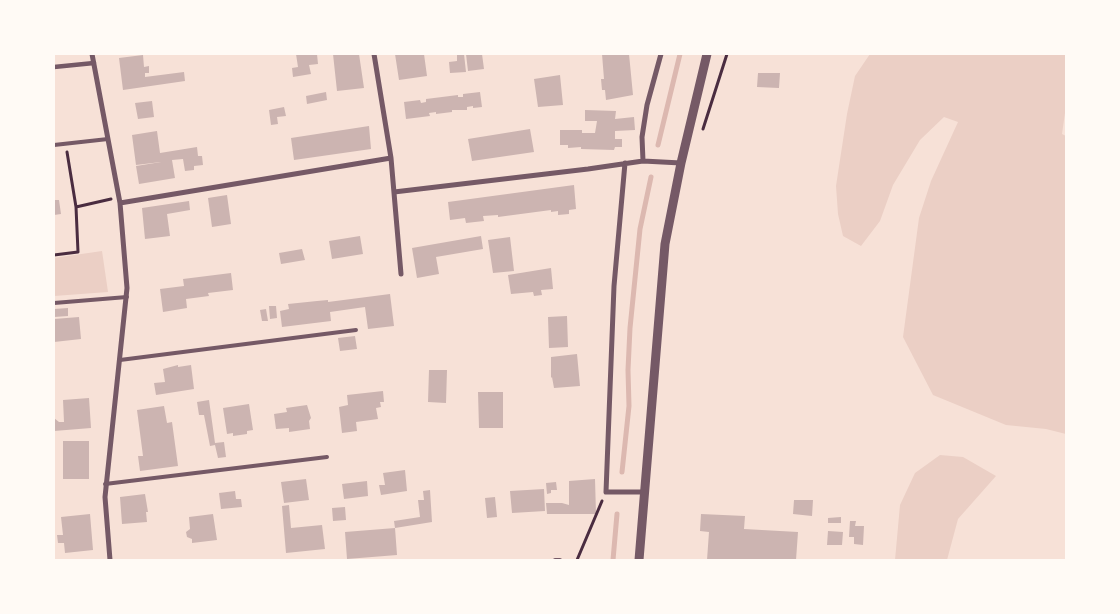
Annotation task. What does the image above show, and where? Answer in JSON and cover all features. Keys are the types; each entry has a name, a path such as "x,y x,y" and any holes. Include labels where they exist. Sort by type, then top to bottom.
{"street":[{"path":"92,54 119,200 126,297 106,484 105,515 110,560"},
{"path":"374,54 391,158 402,274"},
{"path":"643,160 642,137 647,105 661,54"},
{"path":"639,560 665,244 681,163 707,54"},
{"path":"54,67 94,63"},
{"path":"119,200 391,158"},
{"path":"394,192 588,170 643,160 681,163"},
{"path":"625,163 614,286 606,492 644,492"}],"lane":[{"path":"54,145 108,139"},
{"path":"54,303 126,297"},
{"path":"120,360 356,330"},
{"path":"106,484 327,457"},
{"path":"555,560 560,560"}],"path":[{"path":"702,131 727,54"},
{"path":"54,255 78,252 76,207 66,144"},
{"path":"76,207 119,200"},
{"path":"577,560 606,492"}],"shaded area":[{"path":"870,54 1066,54 1066,106 1062,134 1066,136 1066,434 1046,429 1006,425 933,395 903,337 919,218 931,181 958,122 944,117 920,140 893,185 880,221 861,246 843,236 838,214 836,186 855,76"},
{"path":"102,251 108,292 54,296 54,258"},
{"path":"940,455 963,457 996,476 958,519 947,560 895,560 900,505 915,473"}],"building":[{"path":"296,54 317,54 318,64 309,65 311,74 293,77 292,68 298,67"},
{"path":"333,54 359,54 364,88 337,91"},
{"path":"395,54 424,54 427,76 399,80"},
{"path":"457,54 464,54 466,72 450,73 449,62 457,61"},
{"path":"466,54 482,54 484,69 468,71"},
{"path":"602,54 629,54 633,95 606,100 605,90 602,90 601,79 604,79"},
{"path":"143,55 144,67 149,66 149,73 145,73 145,77 184,72 185,81 123,90 119,58"},
{"path":"758,73 780,73 779,88 757,87"},
{"path":"560,75 563,105 538,107 534,79"},
{"path":"326,92 327,100 307,104 306,96"},
{"path":"480,92 482,107 473,108 473,106 467,107 467,110 452,110 452,112 436,114 436,112 429,113 430,116 406,119 404,102 420,100 421,103 426,102 426,99 458,95 458,97 463,97 463,94"},
{"path":"152,101 154,117 138,119 135,103"},
{"path":"284,107 286,116 277,117 278,124 271,125 269,110"},
{"path":"585,110 616,111 615,119 634,117 635,130 615,131 615,139 622,139 622,147 615,147 614,150 581,149 581,147 568,148 568,145 560,145 560,130 582,130 582,133 595,133 597,121 585,121"},
{"path":"369,126 371,149 294,160 291,138"},
{"path":"530,129 534,152 472,161 468,139"},
{"path":"157,131 160,153 197,147 198,156 202,156 203,165 194,166 194,170 185,171 183,159 172,160 175,178 139,184 136,166 161,162 136,165 132,135"},
{"path":"574,185 576,209 569,210 569,214 558,215 558,211 551,212 551,210 498,217 498,215 483,216 484,221 466,223 465,218 450,220 448,202"},
{"path":"227,195 231,224 212,227 208,198"},
{"path":"54,200 59,200 61,214 54,215"},
{"path":"189,201 190,210 167,214 170,236 145,239 142,208"},
{"path":"360,236 363,254 332,259 329,241"},
{"path":"481,236 483,249 436,257 439,274 417,278 412,248"},
{"path":"510,237 514,271 493,273 488,240"},
{"path":"302,249 305,260 281,264 279,253"},
{"path":"551,268 553,289 541,290 542,295 534,296 533,292 511,294 508,275"},
{"path":"231,273 233,290 208,293 209,296 186,299 187,308 163,312 160,289 184,286 183,279"},
{"path":"390,294 394,326 368,329 365,307 330,312 331,321 282,327 280,311 289,309 288,304 328,300 328,302"},
{"path":"269,306 276,306 277,318 270,319"},
{"path":"68,308 68,316 54,317 54,309"},
{"path":"266,309 268,321 262,321 260,310"},
{"path":"567,316 568,347 549,348 548,317"},
{"path":"79,317 81,339 54,342 54,319"},
{"path":"355,336 357,349 340,351 338,338"},
{"path":"577,354 580,386 554,388 551,378 551,357"},
{"path":"178,365 178,367 191,365 194,389 156,395 154,383 165,382 163,369"},
{"path":"429,370 447,370 446,403 428,402"},
{"path":"383,391 384,402 380,402 381,407 376,408 378,419 356,422 357,431 342,433 339,407 348,405 347,395"},
{"path":"478,392 503,392 503,428 479,428"},
{"path":"89,398 91,428 54,431 54,418 59,422 64,422 63,400"},
{"path":"209,400 215,443 224,442 226,457 218,458 215,445 210,446 204,415 199,415 197,402"},
{"path":"249,404 253,430 247,431 247,434 233,436 233,433 227,434 223,408"},
{"path":"307,405 311,418 309,421 310,429 289,432 289,428 276,429 274,414 287,412 286,408"},
{"path":"164,406 167,423 172,422 178,466 140,471 138,456 143,456 137,410"},
{"path":"63,441 89,441 89,479 63,479"},
{"path":"405,470 407,491 381,495 379,485 385,485 383,473"},
{"path":"306,479 309,500 284,503 281,482"},
{"path":"595,479 596,514 547,514 546,503 569,505 569,481"},
{"path":"367,481 368,496 344,499 342,484"},
{"path":"556,482 557,490 551,490 551,493 547,494 546,483"},
{"path":"544,489 545,511 512,513 510,491"},
{"path":"430,490 432,522 395,528 394,521 420,517 418,500 424,500 423,491"},
{"path":"235,491 236,499 241,499 242,507 221,509 219,493"},
{"path":"145,494 148,512 146,512 147,522 122,524 120,497"},
{"path":"495,497 497,517 487,518 485,498"},
{"path":"794,500 813,500 812,516 793,514"},
{"path":"289,505 291,528 322,525 325,549 286,553 282,506"},
{"path":"345,507 346,520 333,521 332,508"},
{"path":"90,514 93,550 65,553 64,543 58,543 57,535 63,535 61,517"},
{"path":"213,514 217,540 192,543 192,539 187,537 186,532 190,529 189,517"},
{"path":"701,514 745,516 744,529 798,532 796,560 707,560 709,532 700,531"},
{"path":"841,517 841,523 828,523 828,518"},
{"path":"850,521 856,521 855,526 864,526 863,545 854,544 854,537 849,537"},
{"path":"395,528 397,555 347,559 345,532"},
{"path":"828,531 843,532 842,545 827,545"}],"waterway":[{"path":"658,145 680,54"},
{"path":"622,472 629,406 630,328 640,229 651,177"},
{"path":"613,560 617,514"}]}
